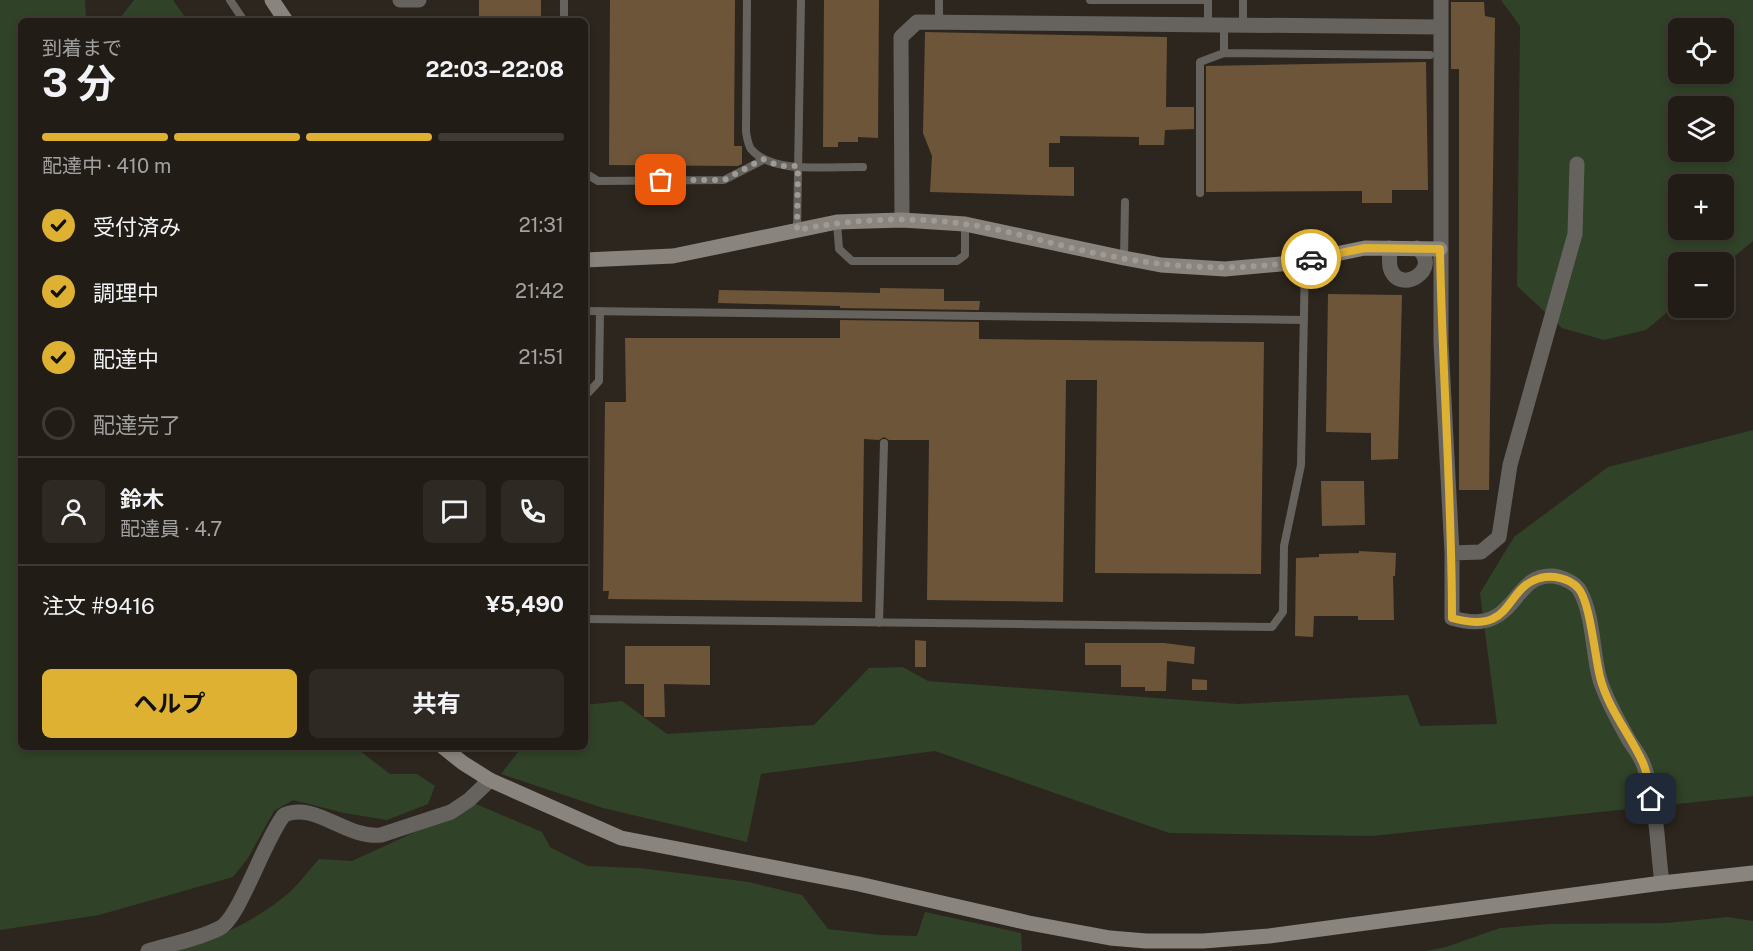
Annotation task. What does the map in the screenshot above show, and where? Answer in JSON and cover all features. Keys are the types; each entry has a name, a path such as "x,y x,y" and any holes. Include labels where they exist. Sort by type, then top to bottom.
{"street":[{"path":"400,0 419,0"},
{"path":"1441,0 1440,249 1442,355 1452,553 1452,618 1471,624 1488,620 1503,613 1525,586 1537,579 1552,576 1579,588 1586,603 1600,680 1614,714 1644,765 1662,883"},
{"path":"278,2 285,18"},
{"path":"902,220 901,37 917,22 1441,27"},
{"path":"1452,553 1481,552 1499,537 1510,465 1575,234 1577,164"},
{"path":"588,260 673,256 837,222 902,220 965,224 1161,265 1225,269 1305,260 1365,248 1440,249"},
{"path":"1389,248 1392,271 1398,278 1410,280 1419,276 1425,266 1424,257 1417,249"},
{"path":"447,750 490,780 621,838 860,884 1029,923 1110,938 1146,941 1227,940 1269,936 1662,883 1753,873"},
{"path":"148,951 221,927 233,916 262,851 284,815 300,811 353,833 370,837 451,812 470,800 490,780"}],"lane":[{"path":"230,0 242,18"},
{"path":"564,0 564,18"},
{"path":"747,0 746,132 750,148 763,159 779,166 863,167"},
{"path":"797,230 801,0"},
{"path":"939,0 939,22"},
{"path":"1089,0 1208,0 1224,53"},
{"path":"1243,0 1243,25"},
{"path":"1200,193 1200,62 1224,53 1430,55"},
{"path":"588,175 598,181 724,180 763,159"},
{"path":"1124,258 1125,202"},
{"path":"837,222 839,249 852,261 957,261 964,255 965,224"},
{"path":"588,619 1272,627 1283,612 1284,546 1301,465 1305,260"},
{"path":"588,311 1304,320"},
{"path":"588,393 599,381 600,311"},
{"path":"879,623 884,444"}],"green space":[{"path":"0,0 85,0 86,18 18,18 18,750 359,750 390,774 417,774 435,786 428,804 387,820 344,813 293,800 274,811 248,858 233,877 99,915 0,930"},
{"path":"134,0 173,0 186,18 120,18"},
{"path":"1501,0 1753,0 1753,241 1734,257 1734,252 1668,252 1668,311 1646,330 1604,340 1562,328 1517,286 1520,26"},
{"path":"1753,430 1753,796 1372,836 1169,833 935,751 761,774 747,842 603,808 501,774 520,750 588,750 588,705 622,701 667,734 814,725 869,668 903,667 928,681 1238,704 1408,695 1420,726 1497,724 1480,593 1514,537 1608,467"},
{"path":"476,804 542,832 550,847 587,866 640,868 749,882 802,895 828,929 880,935 917,936 925,912 1021,933 1022,951 174,951 205,941 251,920 291,891 319,859 352,861"},
{"path":"1728,917 1753,921 1753,951 1426,951 1446,947 1500,928 1550,924 1667,923"}],"building":[{"path":"479,0 541,0 541,18 479,18"},
{"path":"610,0 735,0 734,146 742,146 742,164 738,166 609,165"},
{"path":"824,0 879,0 878,138 858,137 858,142 838,142 838,147 823,147"},
{"path":"1451,2 1484,2 1485,16 1495,18 1489,490 1459,490 1459,69 1451,69"},
{"path":"925,32 1167,37 1166,107 1194,107 1194,129 1165,130 1164,145 1139,145 1139,137 1060,136 1060,143 1049,143 1049,167 1074,167 1074,196 930,192 932,156 923,133"},
{"path":"1426,62 1428,190 1392,190 1392,203 1362,203 1362,191 1206,192 1206,66"},
{"path":"880,288 944,289 944,301 980,301 979,310 718,303 719,290 880,293"},
{"path":"1328,294 1402,295 1398,459 1371,460 1371,433 1326,432"},
{"path":"840,320 979,322 979,339 1264,342 1261,574 1095,573 1097,380 1066,380 1063,602 927,600 929,440 889,440 884,437 879,440 864,439 862,602 608,599 609,591 603,591 605,402 626,402 625,338 840,338"},
{"path":"1321,481 1364,481 1365,525 1322,526"},
{"path":"1359,551 1396,553 1395,576 1393,576 1394,620 1358,620 1358,616 1314,616 1313,637 1295,636 1296,558 1319,557 1319,554 1359,553"},
{"path":"915,640 926,641 926,667 915,667"},
{"path":"1085,643 1164,643 1195,647 1194,664 1167,661 1166,691 1145,691 1145,687 1121,687 1121,665 1085,665"},
{"path":"625,646 710,646 710,685 664,684 665,717 644,717 644,684 625,684"},
{"path":"1192,679 1207,680 1207,690 1192,690"}],"way so far":[{"path":"661,180 724,180 763,159 779,166 798,166 797,230 837,222 902,220 965,224 1099,254 1161,265 1225,269 1311,259"}],"route":[{"path":"1311,259 1365,248 1440,249 1441,343 1452,553 1452,618 1471,624 1488,620 1503,613 1525,586 1537,579 1552,576 1579,588 1586,603 1600,680 1614,714 1644,765 1651,799"}]}
